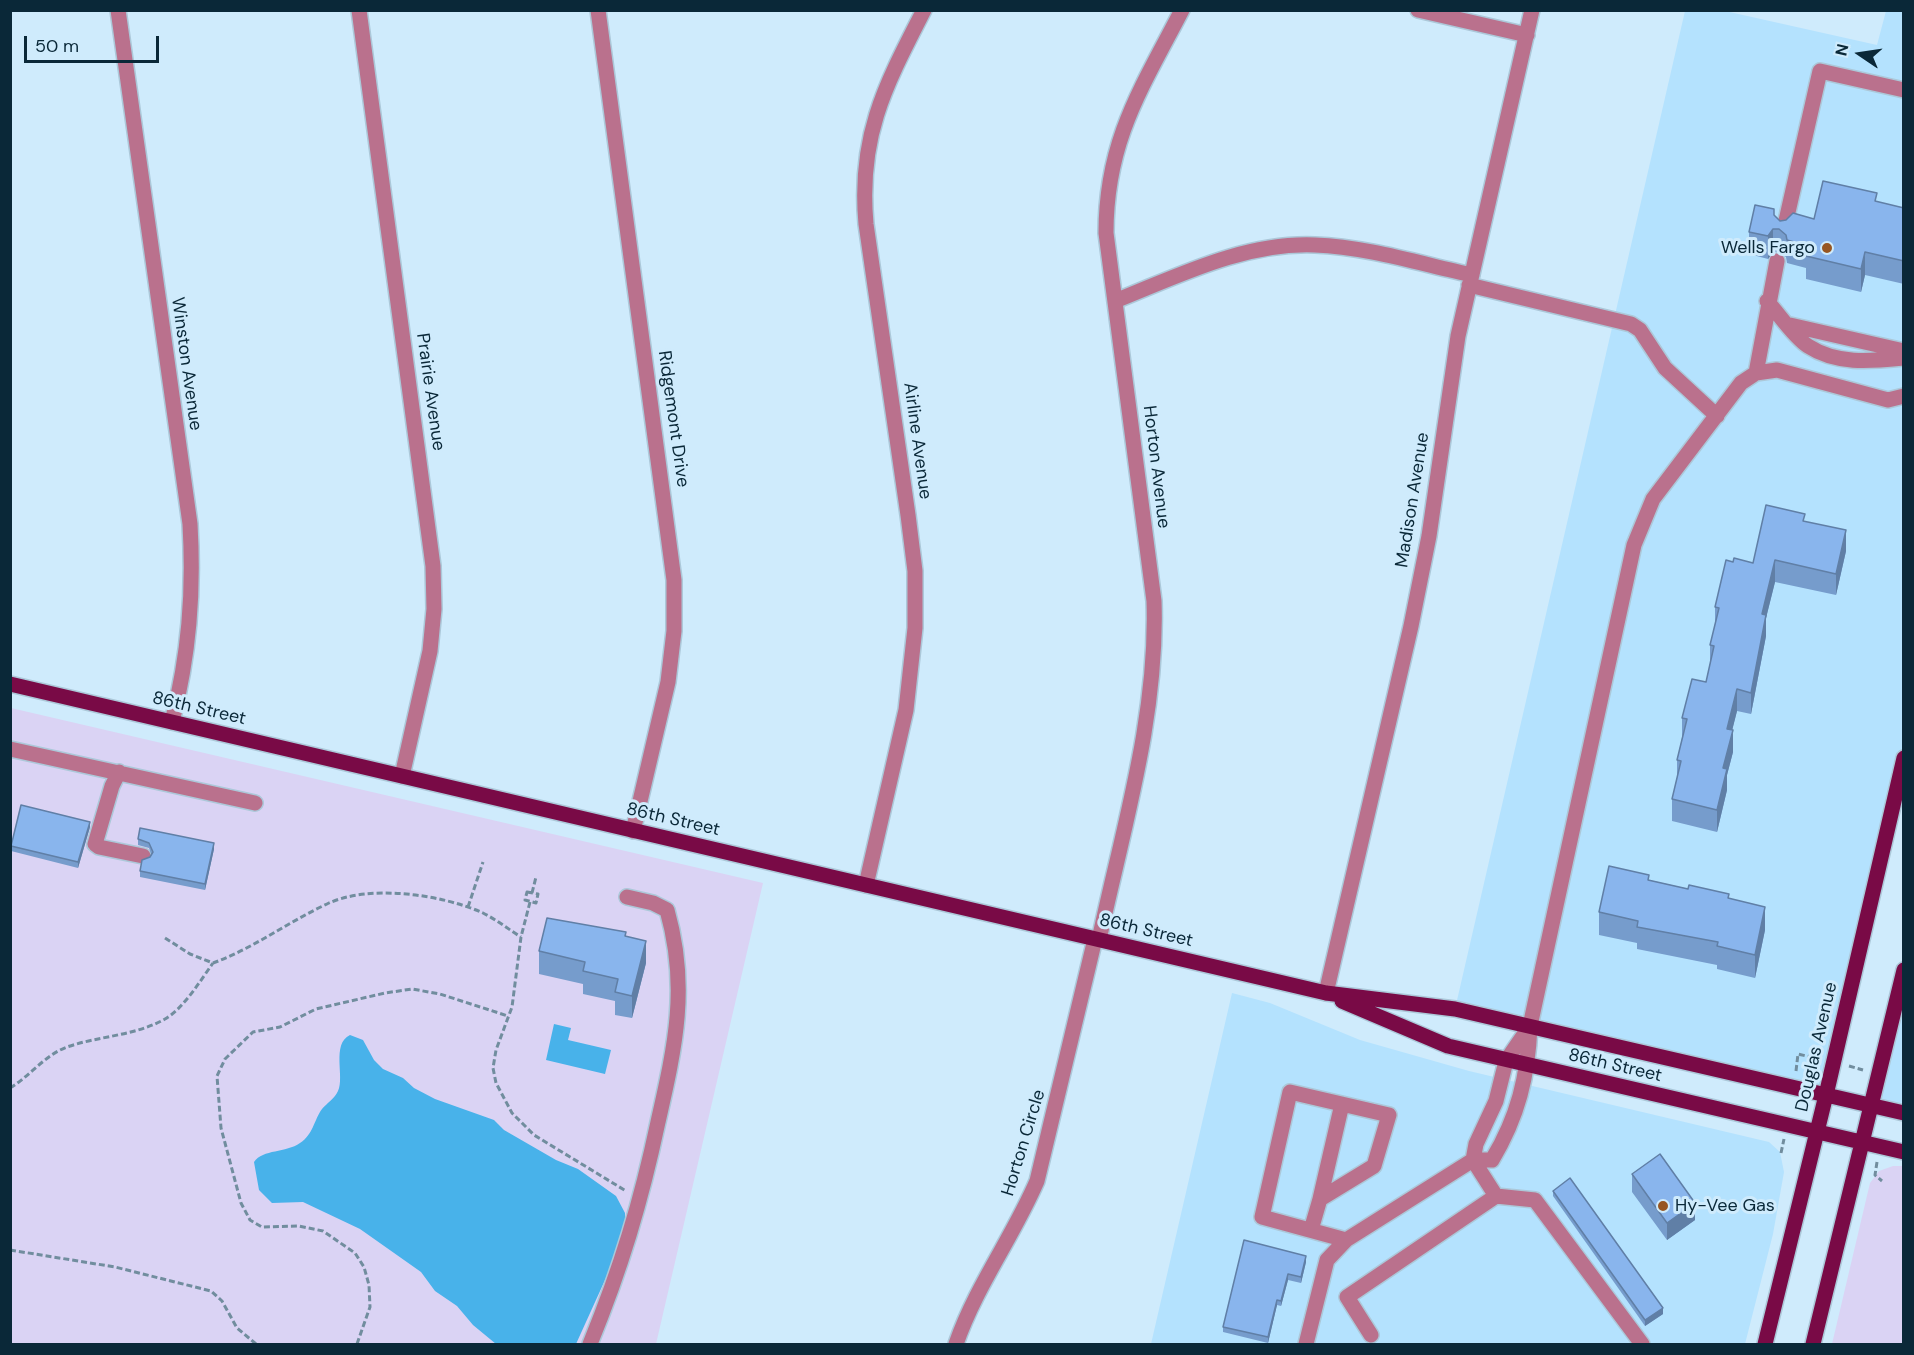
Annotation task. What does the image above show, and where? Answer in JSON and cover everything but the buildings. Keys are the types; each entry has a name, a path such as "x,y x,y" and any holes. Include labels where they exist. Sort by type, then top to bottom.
{"main road":[{"name":"86th Street","path":"10,684 1326,993 1455,1009 1904,1113"},
{"name":"Douglas Avenue","path":"1765,1344 1817,1133 1904,758"},
{"path":"1813,1344 1904,970"},
{"name":"86th Street","path":"1326,993 1448,1046 1904,1152"}],"street":[{"name":"Winston Avenue","path":"118,10 190,524 193,577 190,630 172,722"},
{"name":"Prairie Avenue","path":"359,10 433,566 430,651 402,776"},
{"name":"Ridgemont Drive","path":"597,10 674,580 674,631 668,682 633,831"},
{"name":"Airline Avenue","path":"866,885 906,710 915,628 915,571 866,224 867,145 881,95 924,10"},
{"name":"Horton Avenue","path":"1097,939 1145,728 1152,686 1155,644 1154,601 1106,215 1114,153 1122,128 1182,10"},
{"path":"1418,10 1527,36"},
{"name":"Madison Avenue","path":"1326,993 1411,626 1429,536 1458,336 1532,10"},
{"path":"1783,234 1820,71 1904,90"},
{"path":"1115,301 1237,255 1290,245 1316,245 1367,252 1631,324 1640,330 1665,368 1717,416"},
{"path":"1756,373 1767,301 1776,261"},
{"path":"1767,301 1806,345 1831,356 1862,361 1904,358"},
{"path":"1790,325 1904,351"},
{"path":"1306,1344 1327,1260 1346,1240 1473,1160 1492,1160 1504,1140 1528,1066 1530,1026 1636,537 1653,499 1741,383 1756,373 1777,370 1888,400 1904,396"},
{"path":"10,748 255,802"},
{"path":"119,772 109,795 95,844 143,856"},
{"path":"590,1344 619,1274 638,1210 678,1034 680,985 674,933 667,910 653,903 627,897"},
{"name":"Horton Circle","path":"956,1344 983,1280 1025,1209 1037,1181 1097,939"},
{"path":"1496,1196 1473,1160 1476,1144 1496,1101 1506,1061 1530,1026"},
{"path":"1320,1199 1374,1166 1389,1115 1290,1092 1262,1217 1346,1240"},
{"path":"1311,1230 1342,1104"},
{"path":"1371,1335 1347,1298 1496,1196 1535,1200 1642,1344"}],"path":[{"path":"468,907 483,862"},
{"path":"536,877 532,893 527,891 525,900 530,902 521,937 512,1007 496,1050 493,1068 496,1083 512,1113 540,1139 631,1194 638,1210"},
{"path":"10,1088 54,1053 67,1047 127,1032 164,1019 175,1011 213,963 250,948 329,902 366,892 382,891 468,907 502,923 521,937"},
{"path":"165,938 190,954 213,963"},
{"path":"357,1344 370,1307 369,1285 364,1267 355,1253 338,1239 323,1232 299,1226 262,1227 250,1220 239,1195 221,1128 217,1076 225,1059 253,1032 280,1027 316,1009 385,993 412,989 440,994 508,1016"},
{"path":"1875,1175 1882,1181"},
{"path":"10,1250 116,1267 211,1291 222,1301 237,1328 256,1344"}],"shaded area":[{"path":"1685,11 1725,11 1877,45 1886,11 1903,11 1903,758 1826,1095 1455,1009"},
{"path":"11,708 763,883 656,1344 11,1344"},
{"path":"1903,970 1903,1113 1871,1106"},
{"path":"1232,993 1270,1003 1360,1040 1469,1071 1769,1142 1780,1152 1784,1172 1773,1234 1745,1344 1151,1344"},
{"path":"1893,1166 1903,1166 1903,1344 1832,1344 1870,1183 1879,1171"}],"water":[{"path":"554,1024 571,1028 568,1040 611,1050 605,1074 546,1060"},
{"path":"350,1035 363,1040 374,1060 383,1069 403,1078 414,1088 435,1099 494,1120 504,1130 556,1160 578,1169 616,1196 625,1213 625,1227 610,1269 576,1344 496,1344 473,1325 457,1306 435,1291 421,1272 360,1229 303,1202 272,1203 259,1190 254,1162 263,1155 294,1146 308,1136 319,1113 338,1091 341,1046 344,1039"}],"place":[{"name":"Wells Fargo","path":"1827,248"},
{"name":"Hy-Vee Gas","path":"1663,1206"}]}
